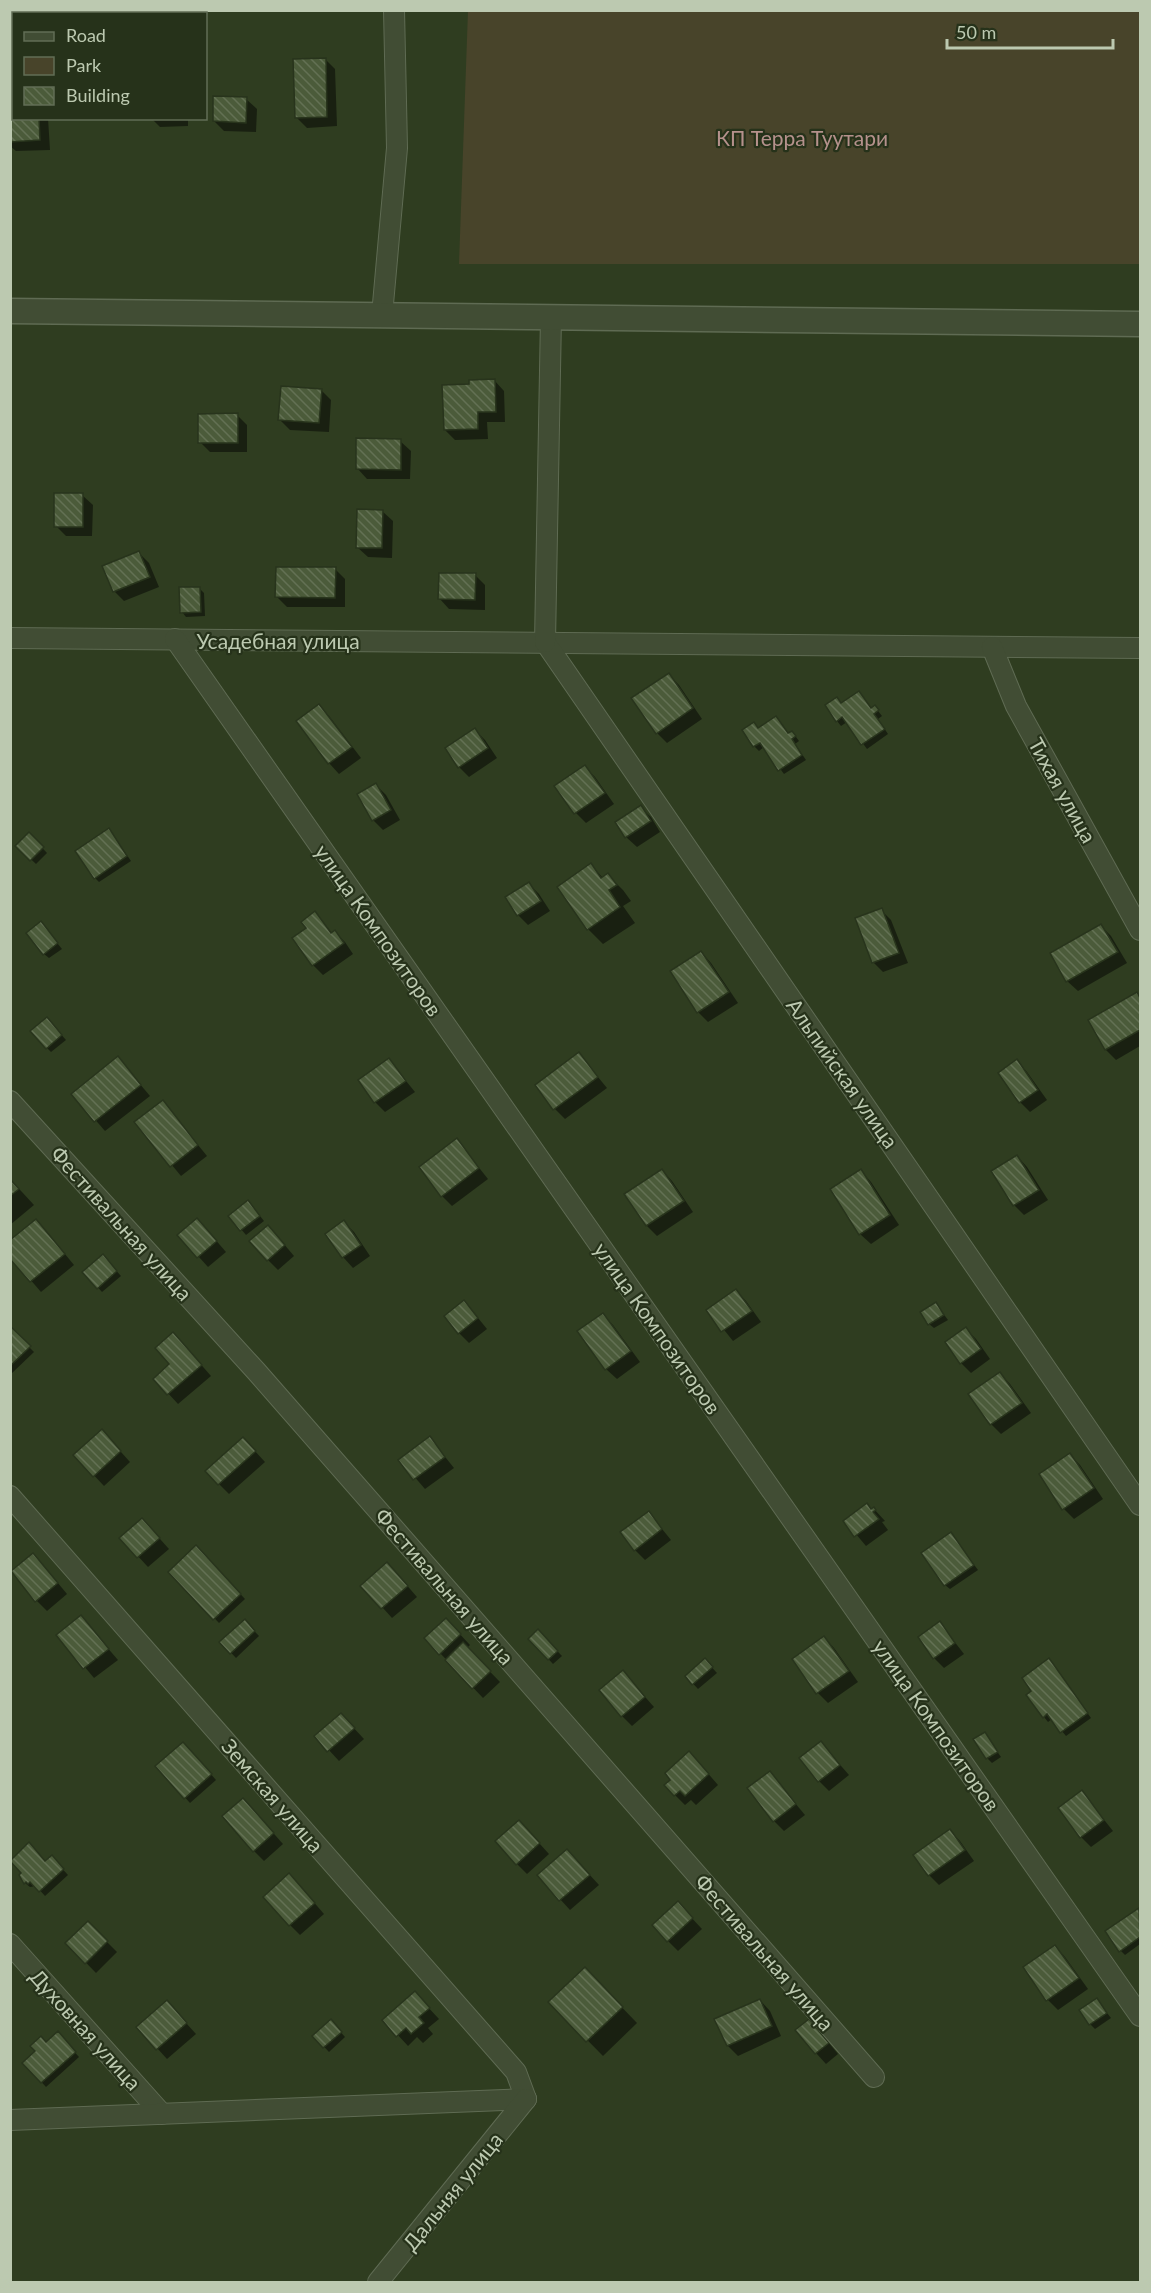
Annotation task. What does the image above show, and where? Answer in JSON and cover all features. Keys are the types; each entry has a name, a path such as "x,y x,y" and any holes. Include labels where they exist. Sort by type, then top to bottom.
{"street":[{"path":"142,12 193,10"},
{"path":"382,315 398,148 394,10"},
{"path":"10,311 1140,324"},
{"path":"544,642 550,317"},
{"name":"Усадебная улица","path":"10,638 1140,648"},
{"name":"улица Композиторов","path":"175,639 1140,2016"},
{"name":"Альпийская улица","path":"544,642 1140,1504"},
{"name":"Тихая улица","path":"992,647 1016,706 1140,930"},
{"name":"Фестивальная улица","path":"10,1101 256,1371 874,2077"},
{"name":"Земская улица","path":"10,1496 516,2072 526,2099"},
{"name":"Духовная улица","path":"10,1944 162,2114"},
{"path":"10,2120 526,2099"},
{"name":"Дальняя улица","path":"378,2283 526,2099"}],"green space":[{"name":"КП Терра Туутари","path":"468,11 1140,11 1140,264 459,264"}],"building":[{"path":"326,58 327,117 295,118 293,59"},
{"path":"10,95 12,95 12,120 39,120 40,140 10,142"},
{"path":"213,96 247,97 246,123 213,121"},
{"path":"495,379 496,412 478,412 478,429 444,430 442,385 469,384 469,380"},
{"path":"281,386 322,389 319,423 278,420"},
{"path":"238,413 238,443 198,443 198,414"},
{"path":"356,438 401,439 401,470 356,469"},
{"path":"54,493 83,493 83,527 54,527"},
{"path":"357,509 383,510 382,548 356,548"},
{"path":"139,551 150,577 113,592 102,566"},
{"path":"276,567 336,567 335,598 275,597"},
{"path":"439,573 476,573 475,600 438,599"},
{"path":"179,587 200,587 201,612 180,613"},
{"path":"669,673 693,708 656,734 631,698"},
{"path":"859,691 871,708 875,705 879,710 874,714 885,729 861,745 842,717 836,722 825,705 837,697 841,703"},
{"path":"319,704 352,747 328,764 296,721"},
{"path":"776,716 788,733 792,731 796,736 792,739 802,755 778,771 760,743 753,747 742,730 754,722 758,728"},
{"path":"475,728 488,748 458,768 445,748"},
{"path":"585,765 605,793 574,814 554,786"},
{"path":"376,783 391,810 372,821 357,794"},
{"path":"641,805 651,821 625,838 615,822"},
{"path":"109,828 127,856 94,879 75,851"},
{"path":"29,832 44,847 30,861 15,846"},
{"path":"591,863 601,878 608,873 617,885 609,890 620,907 587,930 557,887"},
{"path":"529,882 541,901 517,916 505,897"},
{"path":"882,908 899,953 872,963 855,918"},
{"path":"315,911 331,933 335,930 344,943 312,966 292,938 306,928 301,922"},
{"path":"41,921 58,943 43,955 26,933"},
{"path":"1101,924 1118,952 1066,982 1050,953"},
{"path":"701,951 729,992 697,1013 670,971"},
{"path":"1137,992 1140,998 1140,1030 1105,1050 1088,1020"},
{"path":"47,1017 62,1035 46,1049 30,1031"},
{"path":"579,1052 598,1077 553,1110 535,1085"},
{"path":"118,1056 141,1085 94,1122 71,1094"},
{"path":"389,1058 406,1081 374,1103 358,1080"},
{"path":"1017,1059 1038,1090 1019,1103 998,1073"},
{"path":"163,1100 198,1145 170,1167 134,1122"},
{"path":"457,1138 479,1168 441,1197 419,1167"},
{"path":"1017,1155 1039,1190 1013,1206 991,1171"},
{"path":"662,1169 684,1201 646,1226 624,1194"},
{"path":"861,1169 890,1215 859,1235 830,1189"},
{"path":"10,1179 19,1189 10,1196"},
{"path":"248,1200 260,1216 240,1231 228,1216"},
{"path":"197,1218 217,1241 197,1258 177,1235"},
{"path":"36,1219 65,1254 30,1282 10,1259 10,1240"},
{"path":"344,1220 361,1245 342,1258 325,1234"},
{"path":"268,1225 285,1245 267,1261 249,1241"},
{"path":"103,1254 117,1271 97,1289 82,1272"},
{"path":"736,1289 752,1311 721,1332 706,1310"},
{"path":"464,1300 478,1318 458,1334 444,1316"},
{"path":"936,1302 944,1315 928,1325 920,1312"},
{"path":"603,1313 631,1351 605,1370 577,1331"},
{"path":"10,1326 31,1346 10,1366"},
{"path":"966,1327 981,1349 960,1364 945,1342"},
{"path":"173,1332 202,1365 167,1395 153,1379 169,1364 155,1348"},
{"path":"1000,1372 1022,1403 990,1425 968,1394"},
{"path":"102,1429 121,1451 93,1477 73,1455"},
{"path":"430,1436 445,1457 413,1480 398,1460"},
{"path":"243,1437 256,1451 218,1485 205,1471"},
{"path":"1070,1453 1094,1488 1062,1510 1039,1474"},
{"path":"867,1503 871,1509 874,1507 876,1510 873,1512 879,1519 854,1537 843,1521"},
{"path":"649,1511 662,1529 634,1551 620,1532"},
{"path":"142,1518 160,1538 137,1558 119,1538"},
{"path":"951,1532 974,1565 944,1586 921,1553"},
{"path":"196,1545 241,1594 213,1620 168,1572"},
{"path":"33,1553 58,1583 35,1602 11,1571"},
{"path":"387,1562 408,1586 381,1609 360,1586"},
{"path":"81,1615 109,1649 83,1669 56,1635"},
{"path":"446,1618 461,1634 439,1655 424,1638"},
{"path":"245,1619 255,1631 230,1654 219,1642"},
{"path":"940,1621 955,1643 933,1659 918,1637"},
{"path":"538,1629 558,1651 548,1660 528,1639"},
{"path":"824,1636 849,1671 816,1694 792,1659"},
{"path":"463,1642 491,1671 472,1689 445,1660"},
{"path":"705,1658 713,1667 692,1685 685,1676"},
{"path":"1049,1658 1088,1713 1060,1733 1047,1714 1043,1718 1026,1695 1031,1691 1022,1678"},
{"path":"623,1670 645,1697 621,1717 599,1690"},
{"path":"341,1713 355,1728 327,1752 314,1736"},
{"path":"985,1732 998,1752 986,1759 973,1739"},
{"path":"821,1741 840,1765 818,1782 799,1758"},
{"path":"183,1742 212,1774 184,1799 155,1766"},
{"path":"689,1751 709,1774 685,1796 680,1791 674,1796 664,1785 670,1780 665,1773"},
{"path":"770,1771 796,1804 773,1822 747,1788"},
{"path":"1082,1790 1104,1820 1080,1838 1058,1808"},
{"path":"243,1798 274,1833 253,1852 222,1816"},
{"path":"519,1820 540,1843 516,1865 495,1841"},
{"path":"950,1829 965,1850 928,1876 913,1855"},
{"path":"29,1842 45,1861 52,1855 64,1869 39,1892 30,1882 24,1884 19,1875 21,1873 10,1861"},
{"path":"567,1849 590,1875 559,1901 537,1875"},
{"path":"289,1873 315,1903 289,1926 263,1897"},
{"path":"678,1901 693,1918 667,1942 652,1925"},
{"path":"1139,1908 1140,1937 1119,1952 1105,1931"},
{"path":"88,1921 108,1941 85,1964 65,1943"},
{"path":"1055,1945 1079,1978 1046,2001 1023,1967"},
{"path":"585,1967 623,2007 586,2042 548,2002"},
{"path":"415,1991 430,2008 419,2017 424,2023 411,2034 406,2028 396,2037 382,2020"},
{"path":"1097,1998 1107,2013 1089,2025 1079,2010"},
{"path":"760,1999 772,2026 727,2046 714,2019"},
{"path":"167,2000 187,2023 156,2050 136,2027"},
{"path":"331,2019 342,2032 323,2048 312,2036"},
{"path":"809,2019 829,2043 815,2054 795,2030"},
{"path":"58,2031 76,2052 41,2083 22,2063 35,2051 30,2046 41,2036 46,2042"}]}
